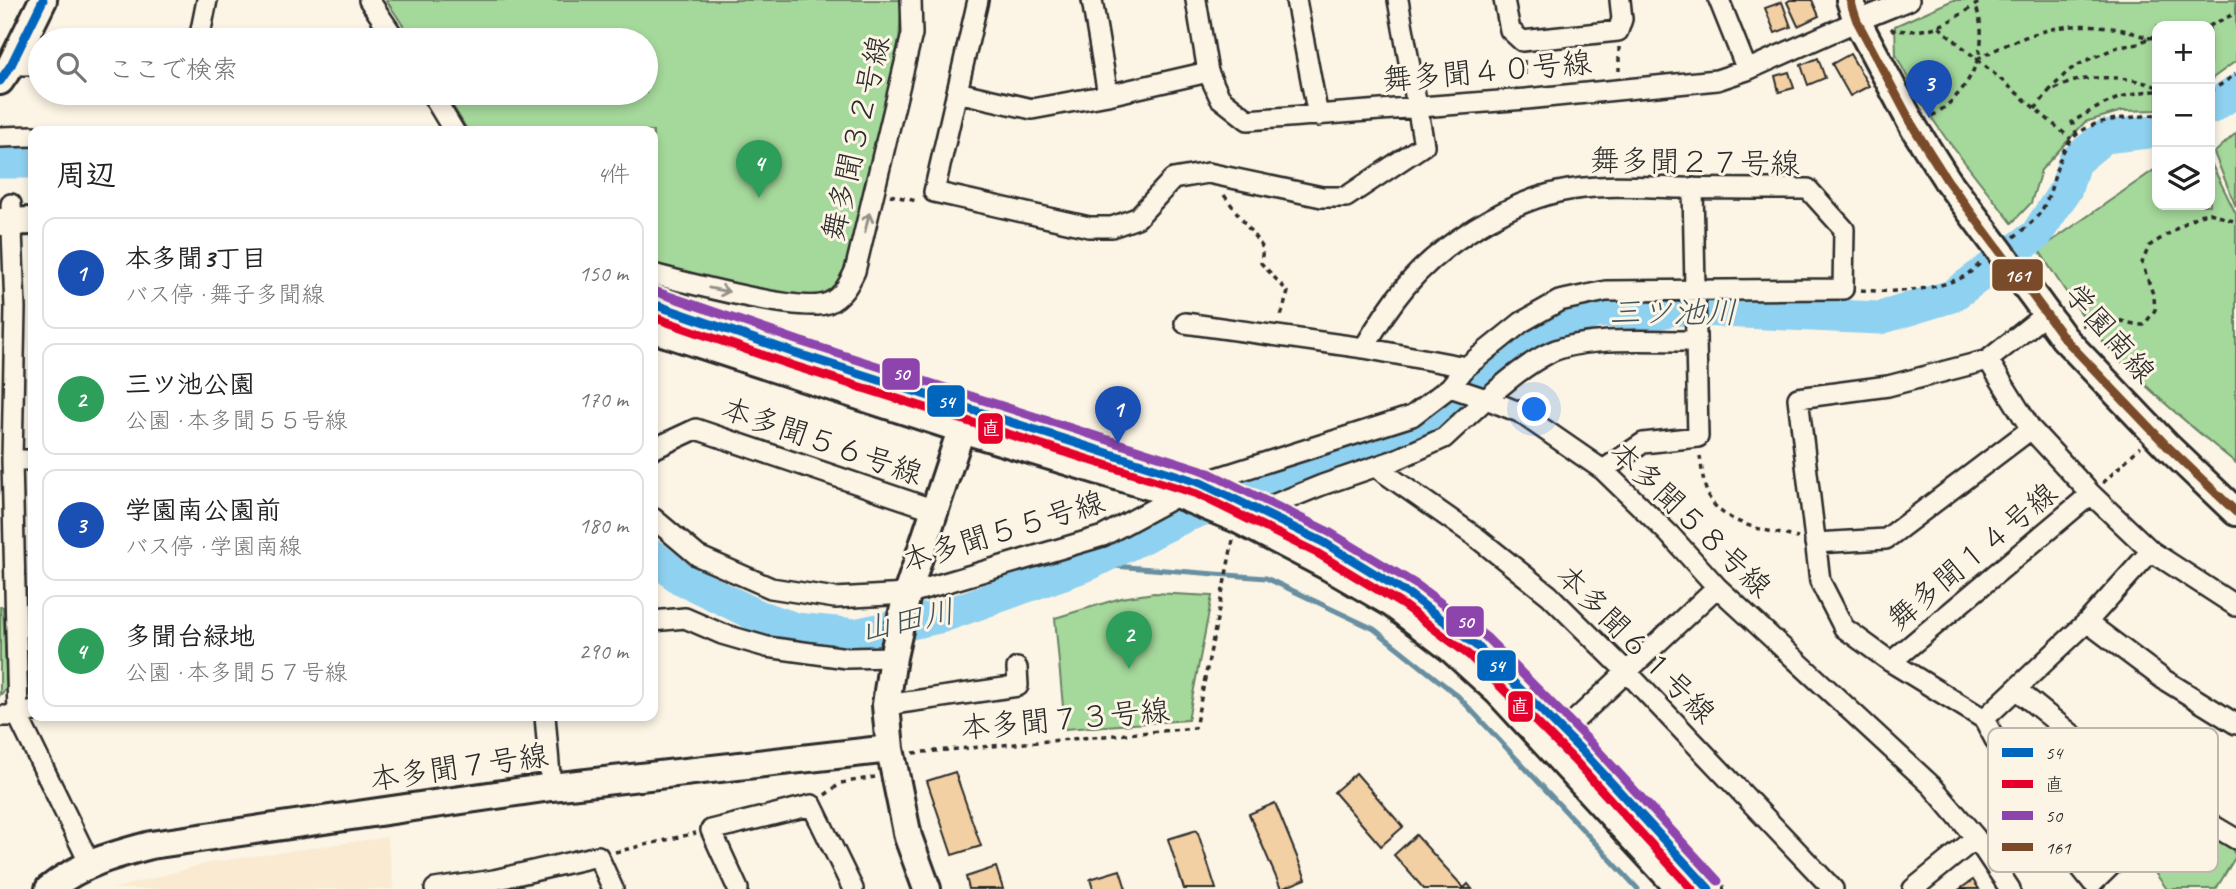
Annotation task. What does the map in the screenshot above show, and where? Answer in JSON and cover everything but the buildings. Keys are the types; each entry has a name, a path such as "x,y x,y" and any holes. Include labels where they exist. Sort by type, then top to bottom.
{"street":[{"path":"28,28 43,0"},
{"path":"202,28 208,0"},
{"path":"369,0 388,28"},
{"name":"舞多聞３２号線","path":"658,275 801,306 828,303 847,288 855,271 912,34 911,0"},
{"path":"978,0 934,192 1089,227 1112,227 1137,218 1173,179 1208,173 1322,197 1346,197 1424,145 1398,0"},
{"path":"1092,0 1108,96"},
{"name":"舞多聞４０号線","path":"1196,0 1208,72 1220,98 1248,120 1526,99 1717,80 1747,70 1862,11 1909,0"},
{"path":"1296,0 1318,116"},
{"path":"1504,0 1510,30 1522,41 1618,31 1622,19 1620,0"},
{"path":"1719,0 1747,70"},
{"name":"学園南線","path":"1862,11 1914,128 1947,180 2064,338 2236,512"},
{"path":"5,73 28,29"},
{"path":"5,73 28,68"},
{"path":"957,92 1032,109 1108,96 1208,72"},
{"path":"438,105 451,126"},
{"path":"0,137 28,136"},
{"name":"舞多聞２７号線","path":"1364,348 1407,285 1432,261 1479,226 1522,203 1558,192 1604,186 1808,189 1844,229 1843,289"},
{"path":"1603,470 1643,443 1698,437 1693,188"},
{"path":"15,213 8,308 12,460 8,592 17,714 90,864"},
{"path":"1185,323 1364,348 1466,368 1522,322 1559,301 1606,291 1843,289"},
{"path":"658,306 795,353 965,418"},
{"path":"1989,728 1984,719 1891,663 1844,628 1820,581 1798,398 1888,386 1989,359 2042,307"},
{"path":"658,329 965,418 1115,454 1371,569 1439,615 1492,659 1680,889"},
{"path":"1249,515 1444,438 1519,372 1549,353 1585,343 1696,341"},
{"path":"1989,359 2031,429 2091,494 2151,551 2236,606"},
{"name":"本多聞５５号線","path":"658,522 698,556 771,588 835,598 907,594 1103,536 1190,489 1412,416 1450,387 1466,368"},
{"path":"1450,387 1486,399"},
{"name":"本多聞５８号線","path":"1486,399 1519,412 1603,470 1669,534 1717,587 1932,786 1988,856"},
{"path":"927,889 908,837 890,749 886,705 907,594 965,418"},
{"name":"本多聞５６号線","path":"658,447 695,429 935,510"},
{"path":"1815,543 1886,539 2031,429"},
{"path":"12,460 28,460"},
{"name":"本多聞６１号線","path":"1376,467 1476,537 1549,595 1626,671 1833,889"},
{"name":"舞多聞１４号線","path":"1891,663 2091,494"},
{"path":"1984,719 2087,622 2151,551"},
{"path":"1556,738 1717,587"},
{"path":"658,621 685,618 722,634 777,649 847,658 893,657"},
{"path":"2087,622 2163,679 2236,724"},
{"path":"886,705 1018,684"},
{"path":"2017,690 2064,728"},
{"path":"545,721 551,787"},
{"path":"1556,738 1709,889"},
{"name":"本多聞７号線","path":"48,889 69,873 90,864 151,845 551,787 890,749"},
{"path":"738,889 711,830 812,805 853,889"},
{"path":"2218,828 2236,839"},
{"path":"1913,889 1976,838"},
{"path":"435,889 496,885 598,856 613,889"},
{"name":"本多聞５８号線","path":"1999,872 2010,889"},
{"path":"2084,872 2093,883 2104,872"}],"path":[{"path":"1862,11 1893,30 1906,31 1939,27 1959,18 1983,0"},
{"path":"1914,128 1947,106 1968,83 1983,37 1981,20 1975,5"},
{"path":"2215,23 2236,13"},
{"path":"1977,59 2026,36 2058,27 2096,25 2148,38"},
{"path":"1939,27 2071,139"},
{"path":"1618,31 1620,89"},
{"path":"2034,109 2068,71 2118,47 2138,44 2152,38"},
{"path":"1522,41 1526,99"},
{"path":"2215,89 2236,74"},
{"path":"2049,91 2062,88 2071,82 2102,77 2134,81 2152,87"},
{"path":"2077,135 2072,122 2125,94 2152,90"},
{"path":"2010,240 2031,223 2044,206 2059,160 2071,139 2091,126 2113,119 2152,115"},
{"path":"1208,173 1263,248 1261,263 1288,292 1276,336"},
{"path":"874,191 919,202"},
{"path":"2064,338 2092,319 2110,316 2132,324 2144,325 2155,310 2154,297 2142,263 2149,246 2198,215 2210,213 2236,222"},
{"path":"1843,289 1877,292 1936,286 1962,277 1991,255"},
{"path":"2091,494 2155,433"},
{"path":"1698,437 1702,474 1710,499 1733,520 1815,543"},
{"name":"本多聞７３号線","path":"890,749 906,754 1195,728 1230,557"},
{"path":"812,805 841,783 874,777"},
{"path":"598,856 711,830"}],"shaded area":[{"path":"387,837 394,889 112,889 213,862"}],"green space":[{"path":"386,0 902,0 899,40 850,267 837,287 817,298 702,279 658,266 658,126 465,126 452,105 658,105 658,28 405,28"},
{"path":"1953,0 2236,0 2236,61 2215,76 2215,21 2152,21 2152,110 2122,111 2085,122 2041,170 2031,203 2012,223 1918,98 1896,55 1895,26"},
{"path":"2236,133 2236,207 2215,155 2215,152"},
{"path":"2152,171 2152,210 2215,210 2215,171 2236,214 2236,463 2166,404 2116,356 2076,307 2039,250"},
{"path":"1154,593 1212,596 1188,720 1065,729 1055,618 1121,598"},
{"path":"0,607 3,607 7,688 0,695"},
{"path":"2218,838 2229,844 2236,856 2216,889 2167,889 2154,872 2218,872"}],"waterway":[{"name":"三ツ池川","path":"2215,105 2236,91"},
{"name":"三ツ池川","path":"658,560 680,578 758,616 796,629 855,635 943,616 1089,564 1185,516 1359,451 1451,408 1516,351 1596,311 1653,314 1674,309 1880,318 1952,296 2036,235 2066,189 2074,162 2104,137 2152,132"},
{"name":"山田川","path":"0,162 28,162"},
{"path":"1089,564 1266,578 1374,629 1458,696 1638,889"}],"transit line":[{"name":"54","path":"29,28 43,0"},
{"name":"161","path":"1850,0 1857,21 1914,128 1947,180 2064,338 2167,446 2236,512"},
{"name":"54","path":"0,81 28,30"},
{"name":"50","path":"658,292 799,341 1205,471 1329,532 1417,585 1486,637 1591,743 1718,881"},
{"name":"54","path":"658,306 795,353 1201,483 1323,542 1410,595 1478,647 1583,752 1709,889"},
{"name":"直","path":"658,319 791,365 1197,494 1317,553 1403,605 1470,656 1574,760 1692,889"}],"place":[{"name":"学園南公園前","path":"1929,118"},
{"name":"多聞台緑地","path":"759,198"},
{"name":"本多聞3丁目","path":"1118,444"},
{"name":"三ツ池公園","path":"1129,669"}]}
